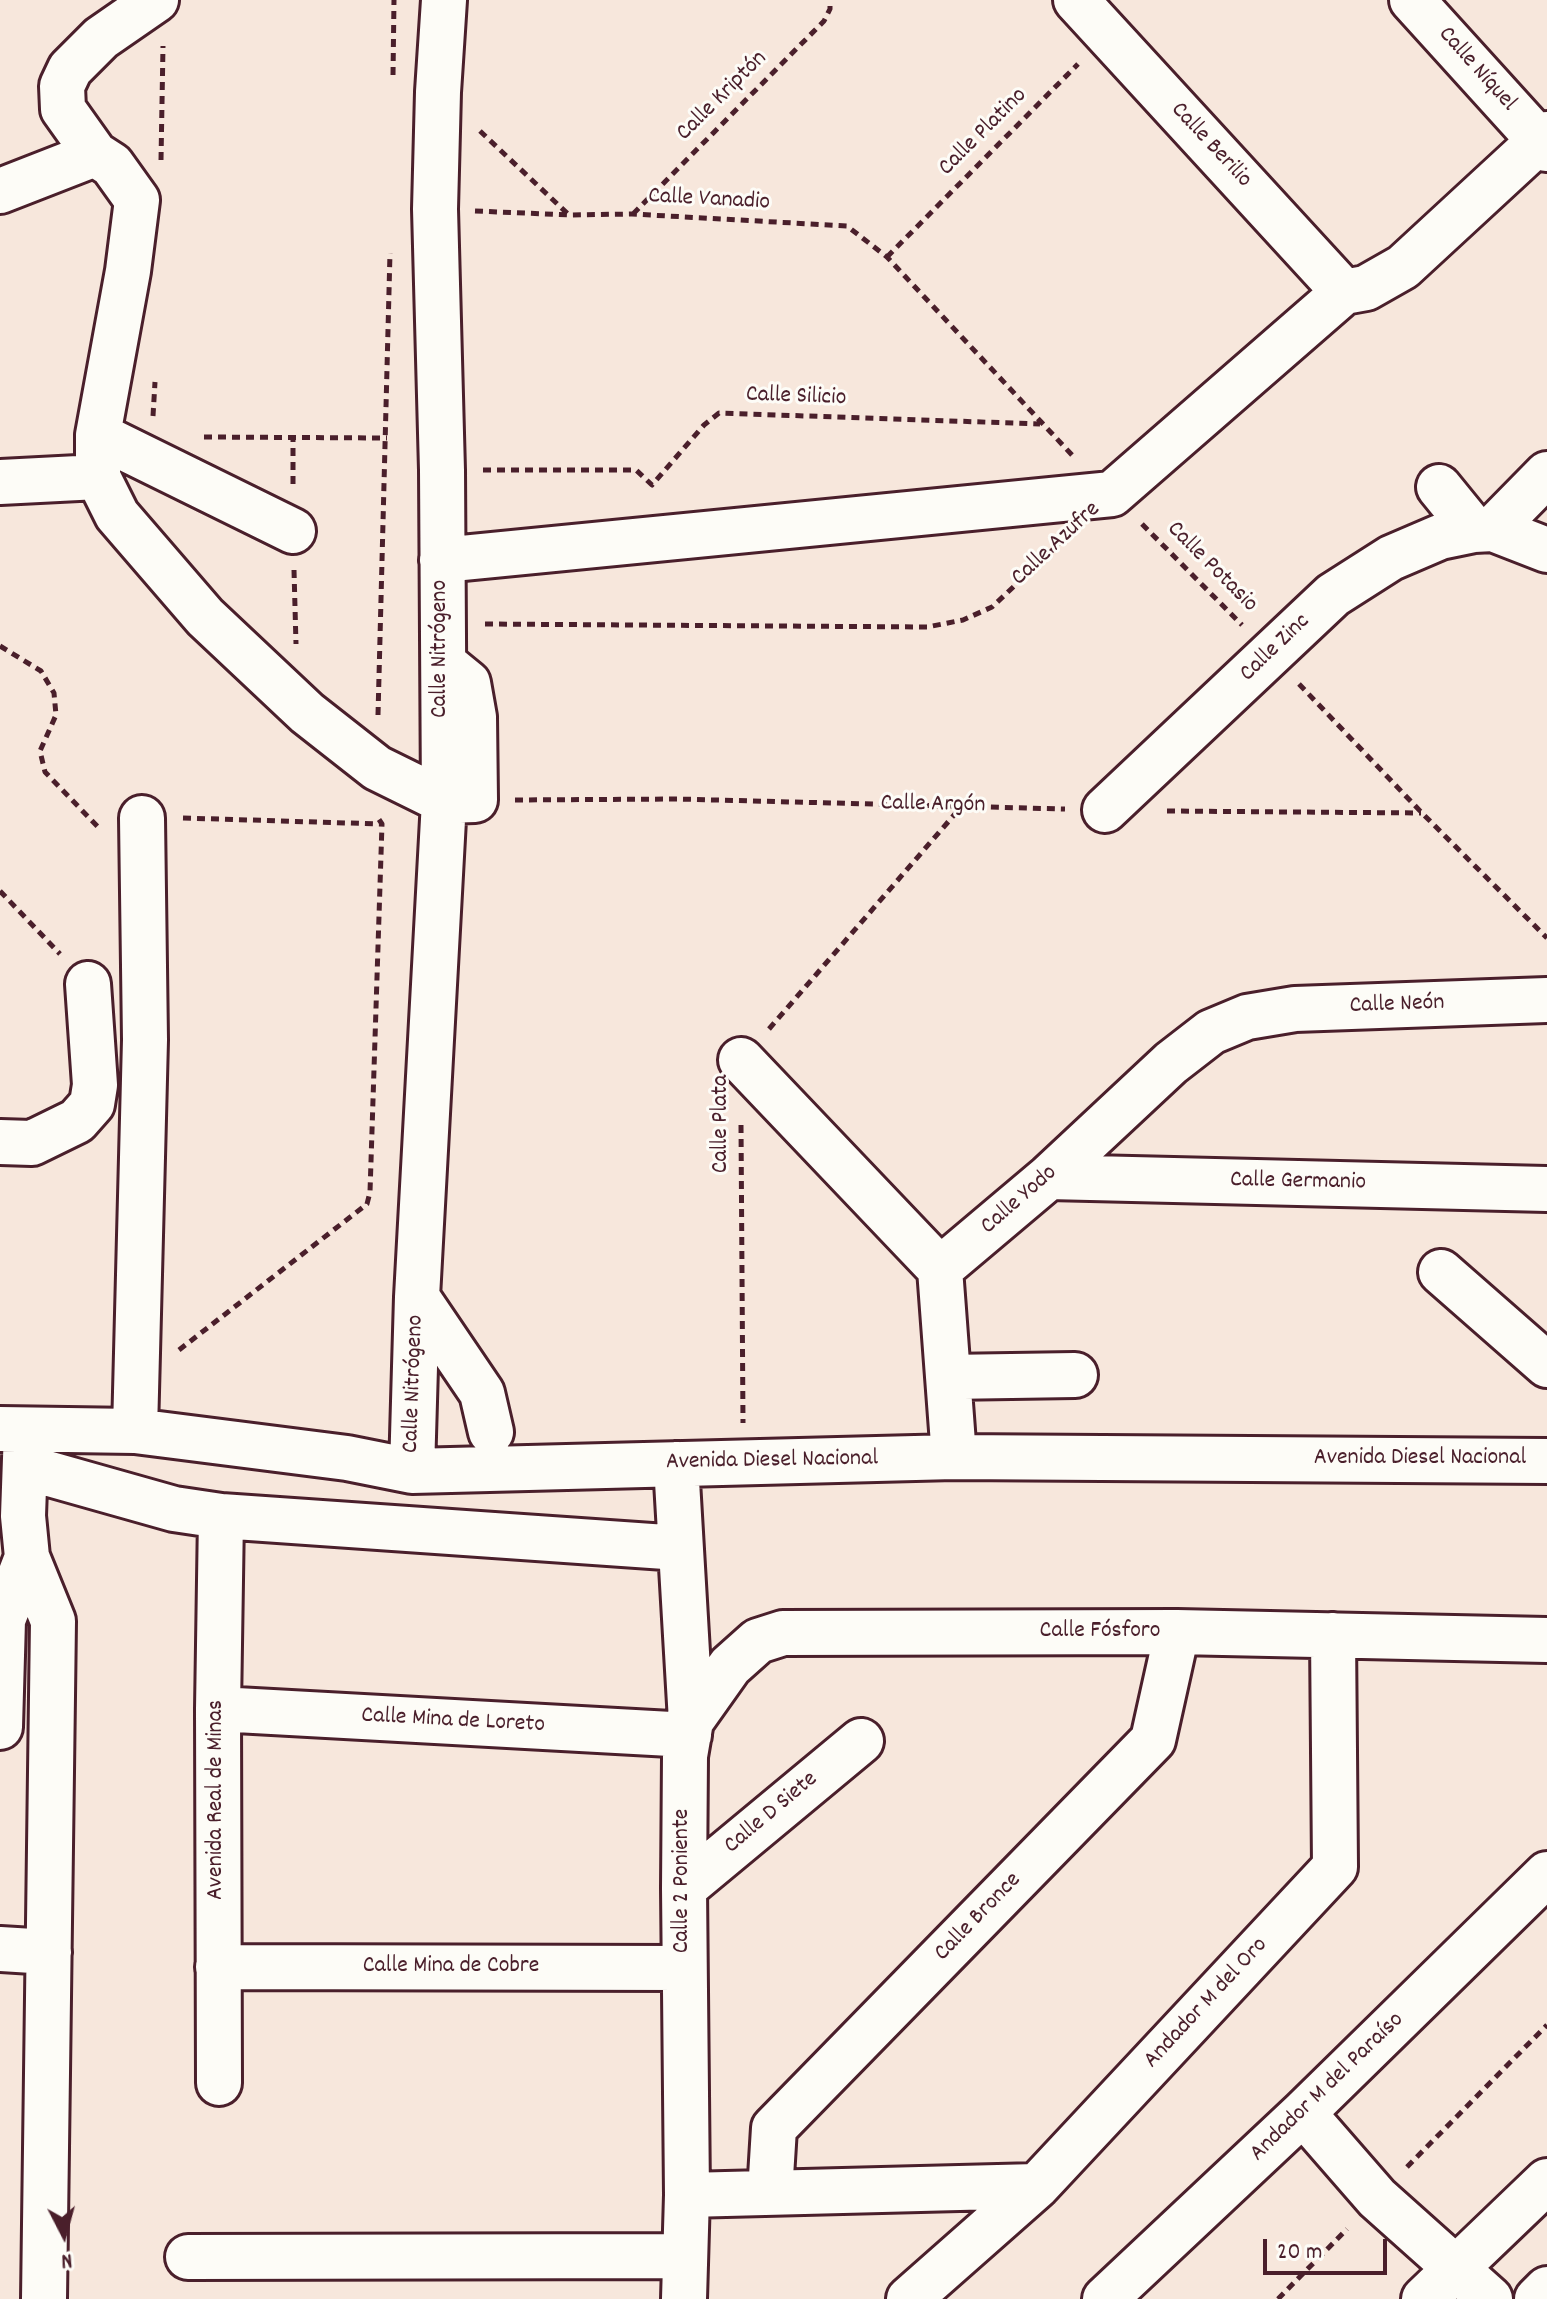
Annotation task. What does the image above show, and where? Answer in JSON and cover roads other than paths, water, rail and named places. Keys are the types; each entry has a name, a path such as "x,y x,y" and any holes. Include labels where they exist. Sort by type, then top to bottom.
{"street":[{"path":"156,0 101,38 70,69 62,86 63,109 95,154 112,165 137,200 98,456 117,515 205,617 307,713 377,768 459,800"},
{"name":"Calle Nitrógeno","path":"412,1471 417,1297 459,800 442,643 442,470 435,209 444,0"},
{"name":"Calle Berilio","path":"1076,0 1344,292"},
{"name":"Calle Níquel","path":"1412,0 1544,141"},
{"name":"Calle Azufre","path":"442,560 1112,494 1344,292 1366,288 1403,267 1544,141"},
{"path":"0,191 95,154"},
{"path":"0,482 98,456 293,531"},
{"path":"1484,529 1547,474"},
{"path":"1439,487 1484,529 1547,550"},
{"name":"Calle Zinc","path":"1105,810 1333,595 1391,558 1440,537 1484,529"},
{"path":"135,1431 145,1040 156,818"},
{"path":"0,1142 32,1143 77,1121 92,1104 95,1085 88,984"},
{"name":"Calle Neón","path":"1247,1017 1295,1009 1547,1000"},
{"name":"Calle Yodo","path":"940,1269 1049,1177 1171,1063 1211,1032 1247,1017"},
{"path":"741,1060 940,1269 954,1457"},
{"name":"Calle Germanio","path":"1049,1177 1546,1188"},
{"path":"1441,1272 1547,1365"},
{"name":"Calle Nitrógeno","path":"417,1297 482,1393 491,1432"},
{"path":"948,1377 1075,1375"},
{"name":"Avenida Diesel Nacional","path":"17,1442 135,1431 347,1458 412,1471 954,1457 1547,1461"},
{"path":"44,2299 53,1621 27,1557 17,1442 174,1509 221,1516 680,1548"},
{"name":"Calle 2 Poniente","path":"676,1464 690,1728 685,1756 687,2195 684,2299"},
{"name":"Avenida Real de Minas","path":"219,2083 221,1516"},
{"path":"0,1727 3,1620 27,1557"},
{"name":"Calle Fósforo","path":"690,1728 730,1666 758,1641 783,1633 1177,1632 1547,1640"},
{"name":"Calle Bronce","path":"770,2193 774,2128 1153,1740 1177,1632"},
{"name":"Andador M del Oro","path":"909,2299 1037,2186 1335,1867 1333,1635"},
{"name":"Calle Mina de Loreto","path":"218,1709 690,1728"},
{"name":"Calle D Siete","path":"684,1888 861,1741"},
{"name":"Andador M del Paraíso","path":"1105,2299 1303,2113 1547,1874"},
{"path":"0,1949 49,1952"},
{"name":"Calle Mina de Cobre","path":"218,1967 684,1968"},
{"path":"1303,2113 1377,2198 1490,2299"},
{"path":"687,2195 1037,2186"},
{"path":"1424,2299 1456,2268 1537,2202"},
{"path":"188,2257 685,2256"},
{"path":"1537,2299 1547,2289"}]}
